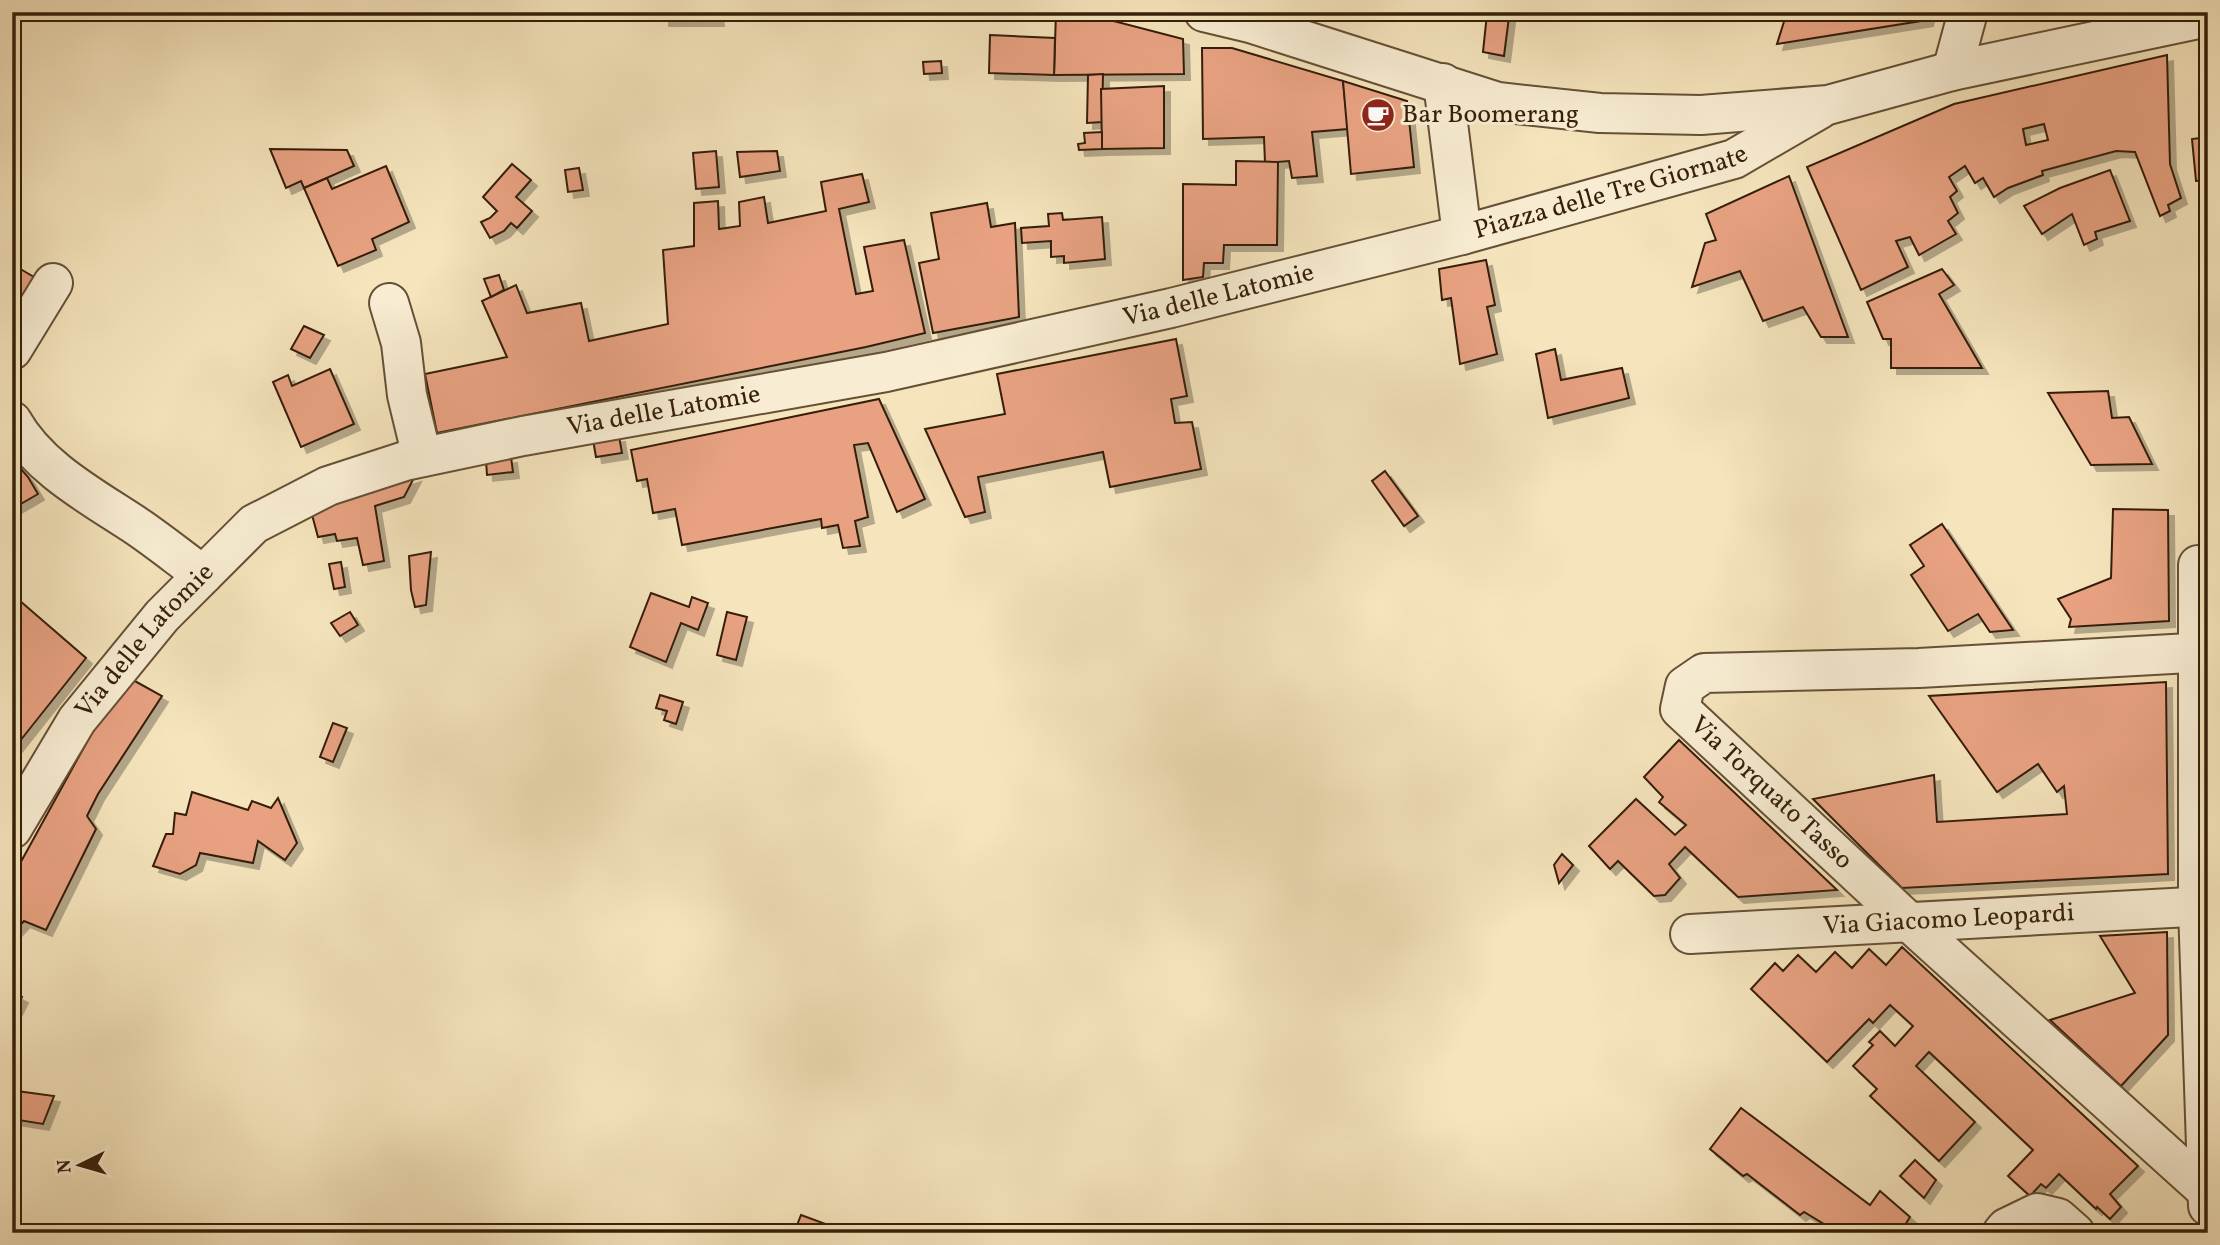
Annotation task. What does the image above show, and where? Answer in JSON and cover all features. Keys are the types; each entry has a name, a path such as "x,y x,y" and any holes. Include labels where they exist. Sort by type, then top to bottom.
{"street":[{"path":"1204,12 1250,23 1443,83"},
{"path":"1952,71 1968,12"},
{"name":"Piazza delle Tre Giornate","path":"1828,105 1734,159 1462,235 1443,83 1498,102 1600,113 1701,115 1828,105 1952,71 2208,17"},
{"name":"Via delle Latomie","path":"12,829 77,720 162,616 254,524 328,486 405,461 523,436 886,372 1184,304 1462,235"},
{"path":"12,350 53,283"},
{"path":"389,303 401,343 407,395 422,457"},
{"path":"12,421 22,438 65,479 142,530 203,575"},
{"path":"2198,565 2203,652 2203,906 2208,1216"},
{"name":"Via Torquato Tasso","path":"2203,652 1919,668 1704,673 1685,686 1680,709 1909,922 2207,1191"},
{"name":"Via Giacomo Leopardi","path":"1690,934 2203,906"},
{"path":"2002,1233 2006,1228 2037,1213 2058,1218 2075,1233"}],"building":[{"path":"663,12 717,12 718,20 663,20"},
{"path":"1056,12 1079,12 1183,39 1184,74 1054,75"},
{"path":"1787,12 1929,12 1927,20 1777,44"},
{"path":"1487,14 1509,17 1504,56 1483,52"},
{"path":"990,35 1055,38 1054,75 989,73"},
{"path":"1202,48 1232,48 1343,81 1348,129 1312,132 1317,176 1292,178 1289,161 1265,163 1264,137 1203,139"},
{"path":"2167,55 2170,164 2181,198 2168,205 2170,211 2160,216 2135,152 2116,151 2042,171 2043,175 2008,188 1994,197 1983,178 1975,183 1965,166 1949,177 1957,191 1950,197 1958,213 1948,221 1956,234 1919,255 1910,237 1896,241 1908,267 1861,290 1807,167 1954,104","holes":["2044,124 2048,140 2026,145 2023,129"]},
{"path":"941,61 942,73 924,74 923,62"},
{"path":"1103,74 1102,122 1087,123 1088,75"},
{"name":"Bar Boomerang","path":"1343,81 1407,101 1414,167 1351,174"},
{"path":"1164,86 1164,148 1102,149 1101,89"},
{"path":"1102,132 1102,149 1079,150 1078,144 1085,143 1084,133"},
{"path":"2208,137 2208,180 2196,181 2192,139"},
{"path":"270,149 347,150 354,166 304,188 301,181 286,188"},
{"path":"716,151 719,187 696,189 693,153"},
{"path":"777,151 780,171 740,177 737,152"},
{"path":"1236,161 1278,162 1277,245 1224,245 1223,263 1204,263 1203,277 1183,280 1183,184 1236,185"},
{"path":"512,164 531,180 516,197 532,211 517,228 511,223 504,231 490,238 481,222 497,211 483,197"},
{"path":"386,166 409,222 372,239 376,250 338,266 304,188 327,178 332,189"},
{"path":"579,168 583,190 568,192 565,170"},
{"path":"2110,170 2130,221 2095,232 2097,239 2084,245 2072,214 2042,234 2024,206 2060,188"},
{"path":"862,174 869,202 839,209 856,294 873,291 864,247 904,240 925,333 437,433 425,374 507,357 482,301 516,285 527,313 581,303 589,341 668,324 663,250 694,246 694,203 718,201 719,229 740,226 739,202 764,197 768,223 826,211 821,182"},
{"path":"1789,176 1848,337 1821,337 1803,307 1763,321 1740,271 1692,287 1705,243 1716,240 1706,214"},
{"path":"987,203 991,227 1015,223 1019,317 933,333 919,263 939,259 931,213"},
{"path":"1062,213 1063,220 1102,217 1105,259 1064,263 1064,256 1051,257 1051,241 1022,243 1021,228 1049,226 1048,214"},
{"path":"1486,260 1495,305 1487,307 1497,354 1460,364 1451,298 1442,300 1439,269"},
{"path":"12,264 34,277 12,315"},
{"path":"1942,269 1954,285 1939,294 1982,368 1891,368 1891,339 1883,339 1867,302"},
{"path":"499,275 504,290 491,297 484,279"},
{"path":"304,326 324,335 310,358 291,349"},
{"path":"1176,339 1187,396 1171,399 1175,423 1192,422 1201,469 1110,487 1103,452 978,477 985,512 965,517 925,429 1005,414 997,374"},
{"path":"1555,349 1561,380 1622,368 1629,398 1548,418 1536,354"},
{"path":"330,369 354,424 301,447 273,382 288,375 292,386"},
{"path":"2108,391 2112,418 2129,417 2152,464 2091,465 2048,393"},
{"path":"879,399 925,499 897,512 868,443 854,445 868,517 855,521 860,546 843,548 838,525 822,528 821,519 682,545 675,509 653,513 647,479 637,481 631,450"},
{"path":"619,436 622,453 596,457 593,440"},
{"path":"511,457 513,472 487,475 486,461"},
{"path":"12,459 28,477 38,494 12,509"},
{"path":"1385,471 1418,516 1404,526 1372,481"},
{"path":"415,476 404,497 375,506 384,561 363,565 357,538 337,541 335,534 318,537 311,511"},
{"path":"2113,509 2168,510 2169,621 2069,627 2071,619 2058,599 2111,578"},
{"path":"1942,524 2013,630 1990,632 1978,614 1948,631 1911,575 1924,566 1910,545"},
{"path":"431,552 426,605 415,607 409,556"},
{"path":"341,562 345,587 334,589 329,564"},
{"path":"651,593 689,607 692,597 708,603 698,630 681,623 666,662 630,647"},
{"path":"12,594 86,658 12,751"},
{"path":"350,612 358,625 340,636 331,623"},
{"path":"727,612 747,617 736,660 717,655"},
{"path":"133,680 162,696 98,794 87,816 96,829 46,930 24,921 12,934 12,878 99,720"},
{"path":"2166,682 2168,874 1902,888 1813,799 1934,775 1937,822 2067,814 2064,786 2057,792 2038,764 1997,792 1929,696"},
{"path":"660,695 683,702 676,724 664,720 667,711 656,708"},
{"path":"333,723 347,728 333,762 320,757"},
{"path":"1679,740 1837,890 1738,897 1685,847 1669,864 1680,878 1665,895 1654,896 1618,861 1610,869 1589,846 1636,799 1675,835 1686,825 1659,802 1663,797 1644,777"},
{"path":"192,792 248,810 252,801 271,808 278,798 297,843 285,860 258,841 253,863 200,853 196,865 180,874 153,866 166,834 173,834 175,813 186,815"},
{"path":"1562,854 1573,865 1559,883 1554,865"},
{"path":"2167,932 2168,1035 2121,1086 2050,1020 2135,993 2100,936"},
{"path":"1902,947 2138,1166 2110,1194 2121,1207 2110,1219 2059,1174 2046,1188 2041,1184 2030,1196 2008,1176 2033,1150 1929,1052 1916,1066 1975,1122 1939,1161 1870,1096 1877,1089 1853,1066 1873,1045 1869,1042 1880,1031 1895,1046 1913,1026 1890,1005 1873,1023 1869,1019 1827,1062 1751,989 1775,963 1783,971 1798,955 1816,972 1835,952 1852,968 1869,949 1886,965"},
{"path":"12,992 22,997 12,1017"},
{"path":"12,1087 17,1091 54,1096 43,1124 12,1119"},
{"path":"1741,1108 1870,1205 1880,1191 1910,1217 1900,1233 1842,1233 1804,1212 1800,1215 1747,1174 1743,1176 1710,1149"},
{"path":"1915,1160 1936,1180 1924,1198 1900,1176"},
{"path":"801,1215 842,1230 841,1233 794,1233"}],"place":[{"name":"Bar Boomerang","path":"1378,115"}]}
